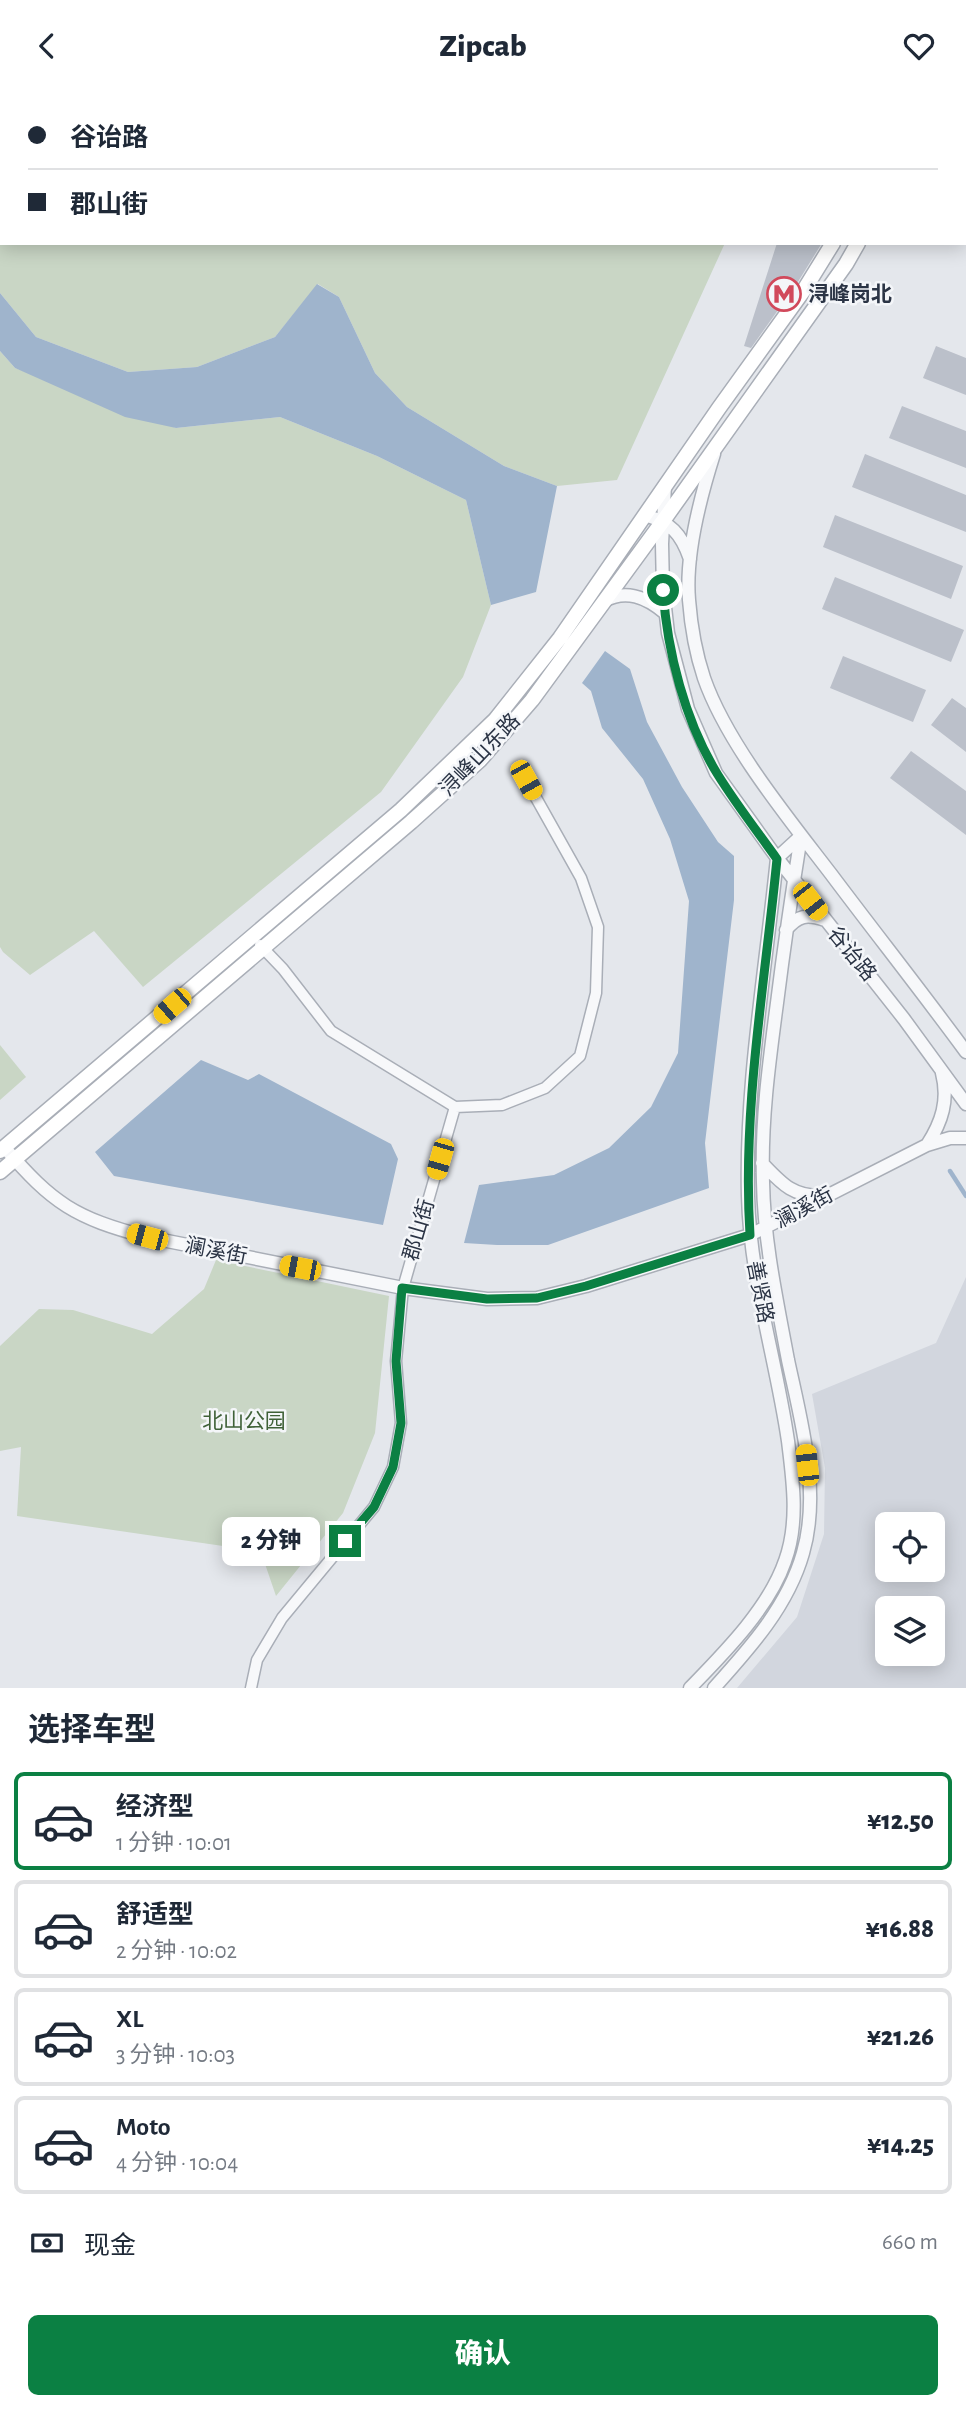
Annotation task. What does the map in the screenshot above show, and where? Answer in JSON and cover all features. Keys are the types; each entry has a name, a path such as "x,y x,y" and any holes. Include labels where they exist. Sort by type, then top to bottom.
{"main road":[{"name":"浔峰山东路","path":"0,1173 258,942 495,720 559,638 804,290 832,245"},
{"name":"浔峰山东路","path":"2,1149 411,822 480,760 532,700 663,521 857,245"}],"street":[{"name":"谷诒路","path":"718,441 696,521 688,588 704,678 737,744 801,836 966,1052"},
{"name":"谷诒路","path":"665,485 665,613 675,667 688,709 716,773 777,859 966,1104"},
{"path":"645,515 663,521 681,538 690,559"},
{"path":"663,590 688,588"},
{"path":"603,601 622,594 636,596 656,605 665,613"},
{"path":"258,942 283,969 331,1031 455,1107 502,1105 545,1088 580,1056 596,993 598,927 581,878 526,780"},
{"path":"777,859 801,836"},
{"name":"善贤路","path":"714,1688 758,1638 781,1604 798,1570 807,1533 809,1500 805,1445 772,1272 762,1163 767,1076 801,836"},
{"name":"善贤路","path":"690,1688 732,1642 777,1579 785,1562 794,1515 791,1464 750,1235 748,1164 751,1108 777,859"},
{"path":"786,930 801,916 812,916 825,921"},
{"path":"927,1145 937,1128 945,1101 946,1089 940,1067"},
{"name":"郡山街","path":"251,1688 257,1660 282,1618 374,1507 393,1467 401,1423 396,1361 402,1288 455,1107"},
{"name":"澜溪街","path":"2,1149 50,1196 71,1210 115,1229 402,1288 487,1299 537,1298 586,1286 750,1235 927,1145 950,1138 966,1138"},
{"path":"762,1163 782,1183 799,1194 827,1196"}],"shaded area":[{"path":"966,1277 966,1688 737,1688 797,1617 824,1534 825,1468 812,1394 936,1343"}],"green space":[{"path":"0,245 724,245 617,480 557,486 504,466 407,407 375,373 339,297 318,284 275,337 197,367 128,372 36,337 0,293"},
{"path":"0,351 15,368 176,428 280,417 377,456 466,500 491,605 463,677 381,792 143,987 94,931 30,975 0,947"},
{"path":"0,1045 26,1077 0,1100"},
{"name":"北山公园","path":"216,1260 389,1296 375,1433 343,1513 276,1596 264,1561 223,1546 17,1516 21,1447 0,1451 0,1346 39,1309 73,1310 152,1334 204,1289"}],"water":[{"path":"317,284 339,297 375,373 407,407 504,466 557,486 536,592 491,605 466,500 377,456 280,417 176,428 125,417 15,368 0,351 0,293 36,337 128,372 197,367 275,337"},
{"path":"605,651 630,669 647,722 682,787 718,842 734,856 734,900 705,1143 709,1188 548,1245 464,1243 479,1185 554,1175 609,1148 651,1107 678,1053 689,901 670,839 643,779 602,728 591,691 582,683"},
{"path":"201,1060 248,1080 259,1074 391,1144 398,1159 383,1225 114,1176 95,1152"}],"building":[{"path":"776,245 821,245 751,348 744,346"},
{"path":"936,346 966,358 966,395 923,378"},
{"path":"902,406 966,431 966,468 889,438"},
{"path":"865,454 966,495 966,532 852,487"},
{"path":"835,515 963,566 951,599 823,547"},
{"path":"835,577 964,630 951,662 822,609"},
{"path":"843,656 926,690 913,722 830,688"},
{"path":"952,698 966,708 966,752 931,725"},
{"path":"911,751 966,791 966,835 890,778"}],"waterway":[{"path":"950,1171 966,1196"}],"place":[{"name":"浔峰岗北","path":"784,294"}],"route":[{"path":"345,1541 374,1507 393,1467 401,1423 396,1361 402,1288 487,1299 537,1298 586,1286 750,1235 748,1164 751,1108 777,859 716,773 688,709 672,655 663,590"}]}
